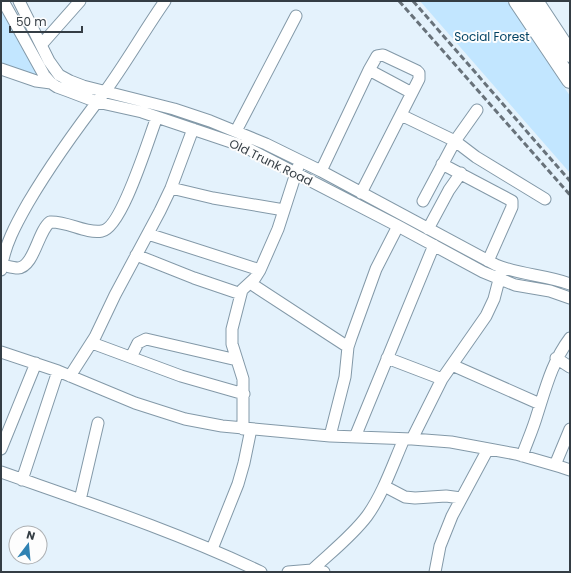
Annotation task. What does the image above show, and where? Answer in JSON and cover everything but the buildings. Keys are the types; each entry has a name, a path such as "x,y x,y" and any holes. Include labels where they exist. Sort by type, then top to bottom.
{"highway":[{"path":"517,1 570,80"},
{"path":"535,1 570,54"}],"street":[{"name":"Old Trunk Road","path":"3,1 41,70 51,83 57,87 97,102 142,112 243,146 499,280 515,285 550,291 570,298"},
{"path":"18,1 40,45 55,70 64,78 83,86 174,109 236,131 321,171 503,268 570,284"},
{"path":"40,45 80,1"},
{"path":"156,117 131,187 110,227 104,231 95,232 63,223 50,222 44,228 28,262 23,267 1,268 3,249 38,186 60,152 105,92 164,1"},
{"path":"236,131 296,16"},
{"path":"321,171 377,56 383,55 416,71 419,73 419,78 361,193"},
{"path":"1,69 36,81 51,83"},
{"path":"369,70 412,93"},
{"path":"423,201 455,141 477,110"},
{"path":"401,115 455,141 476,158 545,199"},
{"path":"70,376 92,343 136,254 148,234 171,188 193,128"},
{"path":"212,549 238,484 244,463 247,429 243,380 232,344 232,329 242,290 255,278 260,270 278,230 300,161"},
{"path":"442,164 510,198 513,204 488,261"},
{"path":"428,229 449,190 461,173"},
{"path":"171,188 213,198 284,210"},
{"path":"330,436 345,377 348,348 376,269 398,226"},
{"path":"148,234 260,270"},
{"path":"355,437 434,245"},
{"path":"136,254 194,278 241,294"},
{"path":"312,570 350,535 367,516 442,379 486,316 494,299 503,268"},
{"path":"250,283 348,348"},
{"path":"522,456 556,358 570,338"},
{"path":"131,357 138,343 141,340 146,339 237,360"},
{"path":"92,343 181,376 244,394"},
{"path":"1,352 58,371 135,403 185,419 247,429 330,436 451,442 522,456 570,470"},
{"path":"387,358 442,379"},
{"path":"556,358 570,367"},
{"path":"1,449 36,363"},
{"path":"452,365 540,404"},
{"path":"22,480 58,371"},
{"path":"80,500 98,423"},
{"path":"555,465 570,429"},
{"path":"436,572 440,546 452,516 488,449"},
{"path":"1,472 212,549 261,572"},
{"path":"384,486 405,497 424,499 446,496 461,498"},
{"path":"288,572 296,570 324,572"}],"green space":[{"name":"Social Forest","path":"420,1 507,1 570,96 570,173"},
{"path":"1,8 40,76 1,64"}],"railway":[{"path":"399,1 570,195"},
{"path":"413,1 570,181"}]}
